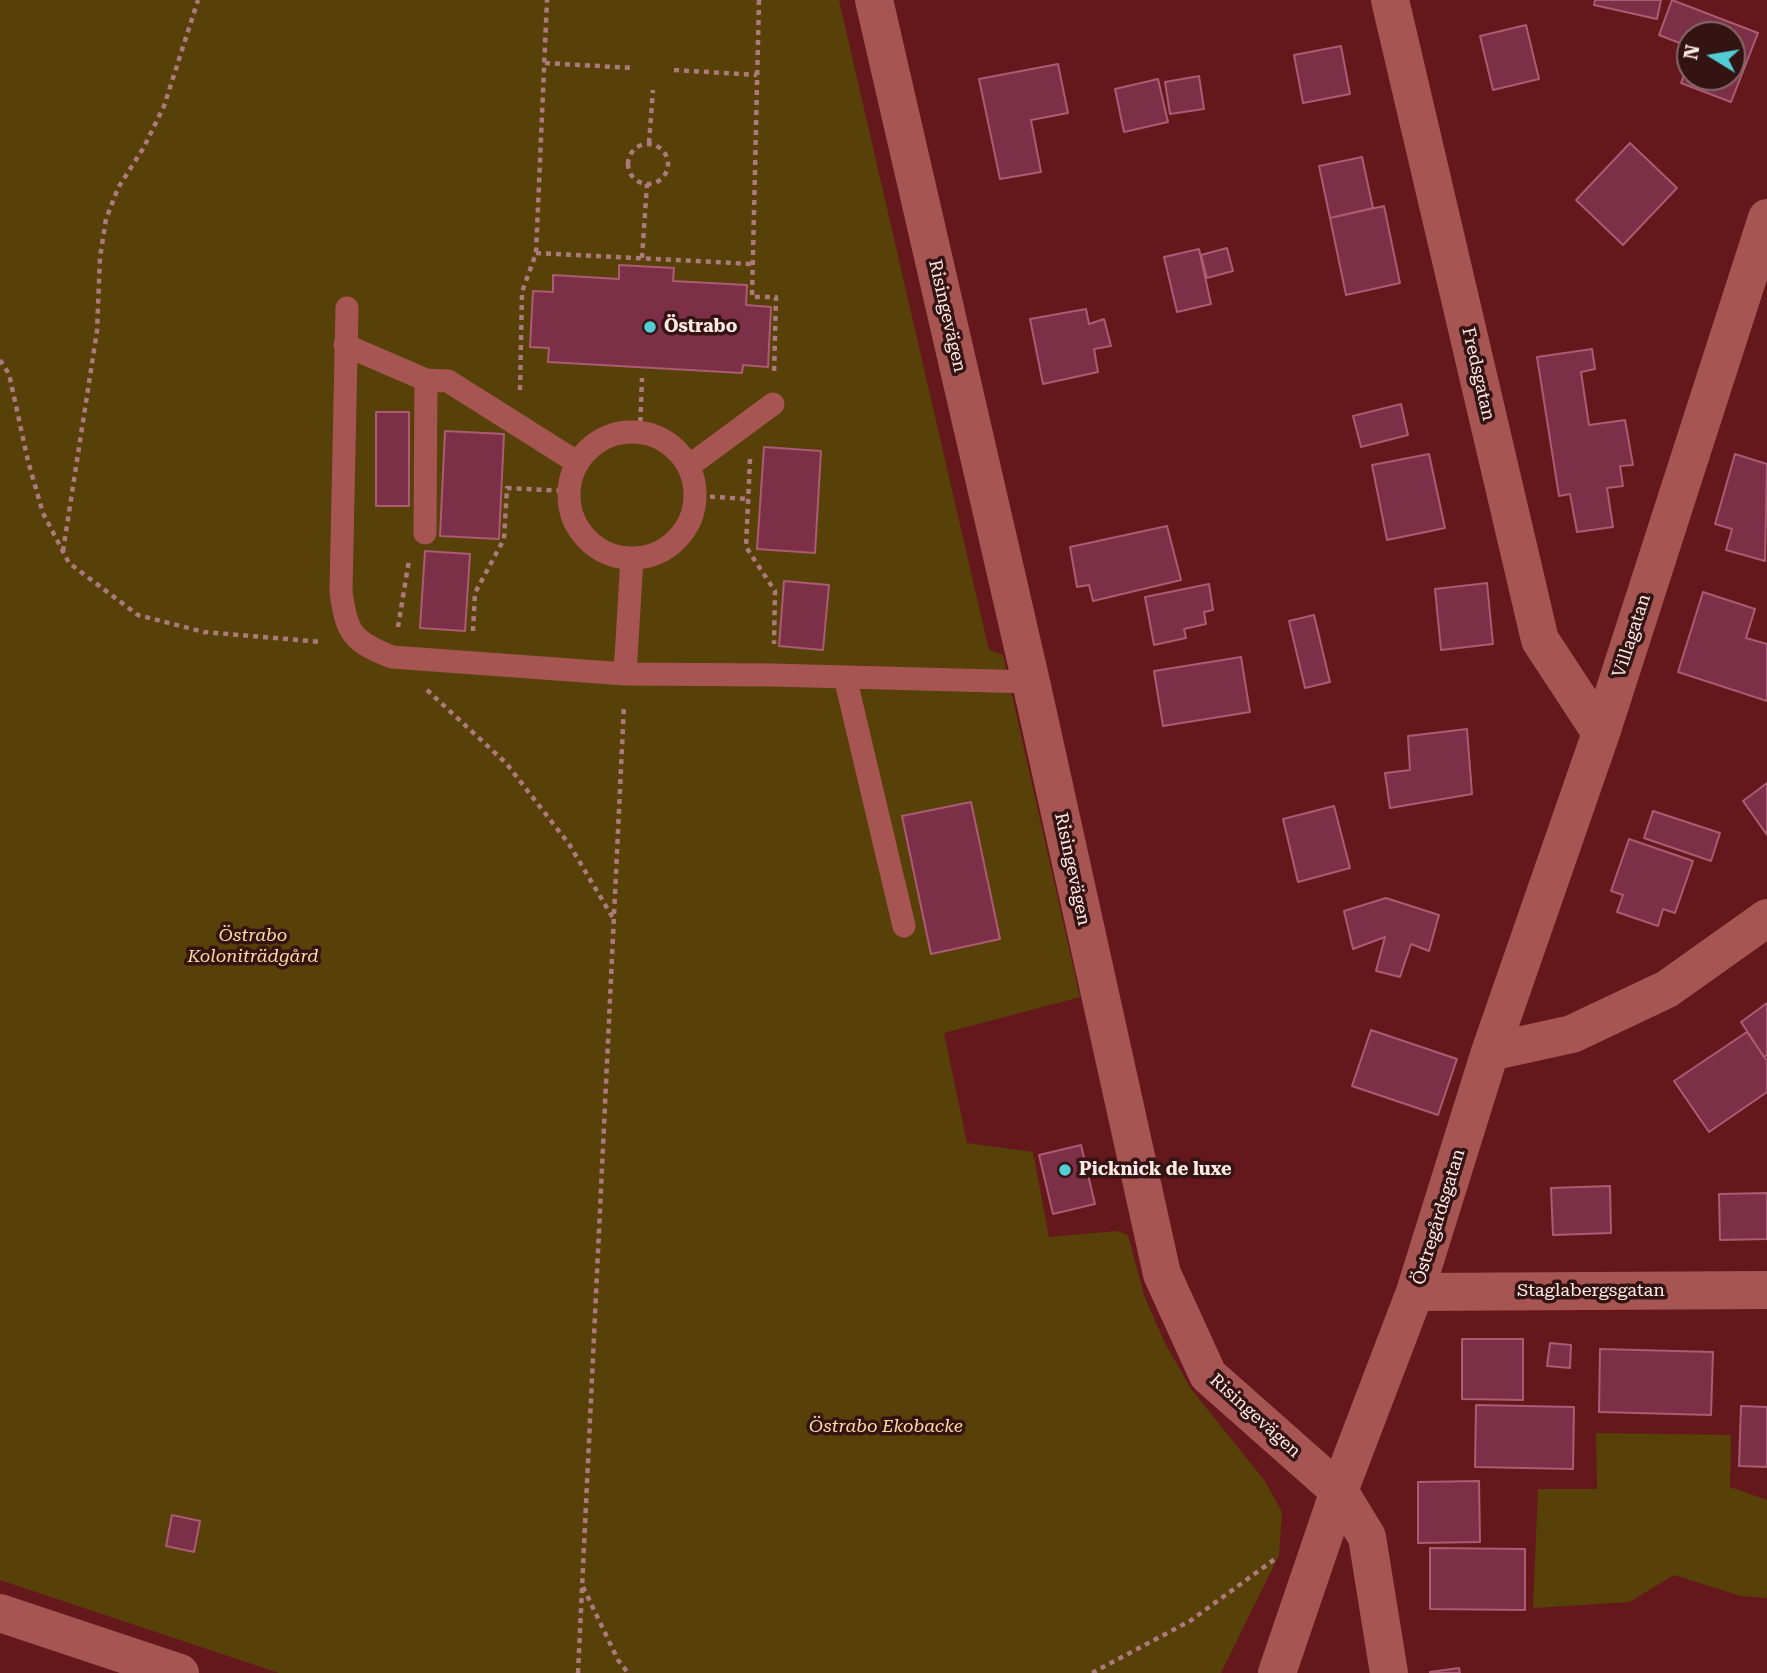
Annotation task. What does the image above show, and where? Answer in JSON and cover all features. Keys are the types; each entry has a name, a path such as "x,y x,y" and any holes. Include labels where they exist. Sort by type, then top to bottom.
{"street":[{"name":"Risingevägen","path":"874,0 1031,682 1162,1274 1208,1374 1339,1492 1367,1536 1389,1673"},
{"name":"Fredsgatan","path":"1390,0 1540,639 1601,733"},
{"name":"Villagatan","path":"1490,1052 1601,733 1767,218"},
{"path":"1490,1052 1572,1034 1667,989 1767,918"},
{"name":"Östregårdsgatan","path":"1277,1673 1339,1492 1415,1292 1490,1052"},
{"name":"Staglabergsgatan","path":"1415,1292 1767,1290"},
{"path":"0,1613 120,1664 180,1673"}],"lane":[{"path":"347,308 341,591 344,620 362,645 392,657 625,674 1031,682"},
{"path":"345,345 426,380 448,381 578,463"},
{"path":"425,533 426,380"},
{"path":"689,466 774,404"},
{"path":"640,432 657,436 674,447 689,466 696,496 690,521 683,533 666,549 632,558 601,550 582,533 570,507 569,491 578,463 589,449 612,435 640,432"},
{"path":"625,674 632,558"},
{"path":"845,677 904,926"}],"path":[{"path":"63,551 97,331 100,257 106,219 118,188 144,147 164,106 198,0"},
{"path":"519,426 522,292 536,253 547,0"},
{"path":"759,0 752,297 776,297 774,404"},
{"path":"545,64 633,68"},
{"path":"674,70 757,75"},
{"path":"649,143 653,90"},
{"path":"649,143 664,149 669,164 663,179 647,184 633,177 628,163 634,148 649,143"},
{"path":"642,258 647,184"},
{"path":"536,253 753,264"},
{"path":"0,360 9,374 28,461 43,513 69,563 138,615 204,632 362,645"},
{"path":"640,432 642,378"},
{"path":"752,420 746,547 775,591 773,675"},
{"path":"473,632 475,593 504,539 507,488 569,491"},
{"path":"696,496 748,499"},
{"path":"425,533 410,555 392,657 506,763 569,845 613,918"},
{"path":"578,1673 625,674"},
{"path":"1092,1673 1190,1621 1279,1555"},
{"path":"582,1585 618,1660 628,1673"}],"green space":[{"path":"0,0 839,0 989,650 1003,655 1080,997 944,1033 967,1143 1033,1152 1049,1237 1117,1231 1128,1235 1145,1298 1165,1343 1191,1389 1265,1481 1282,1512 1279,1555 1221,1673 279,1673 0,1580"},
{"path":"1596,1433 1731,1435 1730,1487 1767,1500 1767,1598 1741,1596 1674,1575 1630,1602 1533,1608 1538,1489 1597,1489"}],"building":[{"path":"1595,0 1661,0 1657,19 1594,5"},
{"path":"1672,0 1727,21 1676,21 1676,42 1659,35"},
{"path":"1526,25 1539,79 1493,90 1480,36"},
{"path":"1746,28 1758,33 1746,64"},
{"path":"1341,46 1350,94 1303,103 1294,55"},
{"path":"1058,64 1068,113 1031,120 1041,172 1000,179 979,79"},
{"path":"1199,76 1204,109 1170,114 1165,82"},
{"path":"1158,79 1168,122 1124,132 1115,89"},
{"path":"1702,91 1735,91 1731,102"},
{"path":"1630,143 1677,188 1623,245 1576,200"},
{"path":"1362,157 1373,208 1330,218 1319,166"},
{"path":"1384,206 1400,283 1346,295 1330,218"},
{"path":"1227,248 1233,271 1207,278 1201,255"},
{"path":"1199,249 1211,304 1177,312 1164,257"},
{"name":"Östrabo","path":"619,265 674,268 673,281 747,285 746,305 771,307 768,367 743,365 742,373 548,362 549,348 530,347 533,291 553,292 553,275 619,279"},
{"path":"1086,309 1089,324 1104,319 1111,346 1094,349 1098,372 1043,384 1030,319"},
{"path":"1592,349 1595,369 1581,372 1589,425 1625,420 1633,465 1620,466 1623,486 1607,488 1613,527 1577,532 1570,494 1559,496 1537,357"},
{"path":"1401,404 1408,435 1361,447 1353,416"},
{"path":"376,412 409,412 409,506 376,506"},
{"path":"445,431 504,434 499,539 440,536"},
{"path":"764,447 821,451 815,553 757,549"},
{"path":"1429,454 1445,528 1387,540 1372,465"},
{"path":"1735,454 1767,464 1765,561 1726,550 1732,529 1715,524"},
{"path":"1167,526 1181,580 1093,601 1089,585 1077,587 1070,547"},
{"path":"425,551 470,554 465,631 420,628"},
{"path":"784,581 829,585 823,650 779,646"},
{"path":"1487,583 1493,644 1441,650 1435,589"},
{"path":"1209,584 1213,610 1204,612 1206,624 1184,629 1186,638 1154,645 1145,597"},
{"path":"1703,592 1755,609 1746,638 1767,644 1767,701 1678,672"},
{"path":"1314,615 1330,682 1305,688 1289,621"},
{"path":"1241,657 1250,712 1163,726 1154,671"},
{"path":"1467,729 1472,794 1390,808 1385,773 1410,770 1408,736"},
{"path":"1767,783 1767,835 1743,801"},
{"path":"971,802 1000,939 931,954 902,816"},
{"path":"1334,806 1350,868 1298,882 1283,819"},
{"path":"1653,811 1720,833 1711,861 1644,838"},
{"path":"1629,839 1693,861 1675,913 1663,909 1658,926 1617,912 1623,895 1611,891"},
{"path":"1386,898 1439,915 1429,951 1411,944 1400,977 1376,971 1385,937 1353,949 1344,911"},
{"path":"1767,1003 1767,1055 1764,1057 1741,1022"},
{"path":"1371,1030 1457,1059 1438,1115 1352,1086"},
{"path":"1747,1032 1767,1061 1767,1092 1709,1132 1674,1081"},
{"path":"1081,1145 1095,1204 1053,1214 1039,1155"},
{"path":"1610,1186 1611,1233 1553,1235 1551,1188"},
{"path":"1767,1193 1767,1239 1720,1240 1719,1194"},
{"path":"1462,1339 1523,1339 1523,1400 1462,1399"},
{"path":"1550,1343 1571,1345 1570,1368 1547,1366"},
{"path":"1600,1349 1713,1352 1711,1415 1599,1412"},
{"path":"1476,1405 1574,1407 1573,1469 1475,1467"},
{"path":"1741,1406 1767,1407 1767,1467 1739,1466"},
{"path":"1479,1481 1480,1542 1418,1543 1418,1482"},
{"path":"172,1515 200,1521 194,1552 166,1546"},
{"path":"1430,1548 1525,1549 1525,1610 1430,1609"},
{"path":"1459,1668 1460,1673 1430,1673 1430,1672"}],"place":[{"name":"Östrabo","path":"650,327"},
{"name":"Picknick de luxe","path":"1065,1170"}],"park label":[{"name":"Östrabo Koloniträdgård","path":"253,946"},
{"name":"Östrabo Ekobacke","path":"886,1427"}]}
